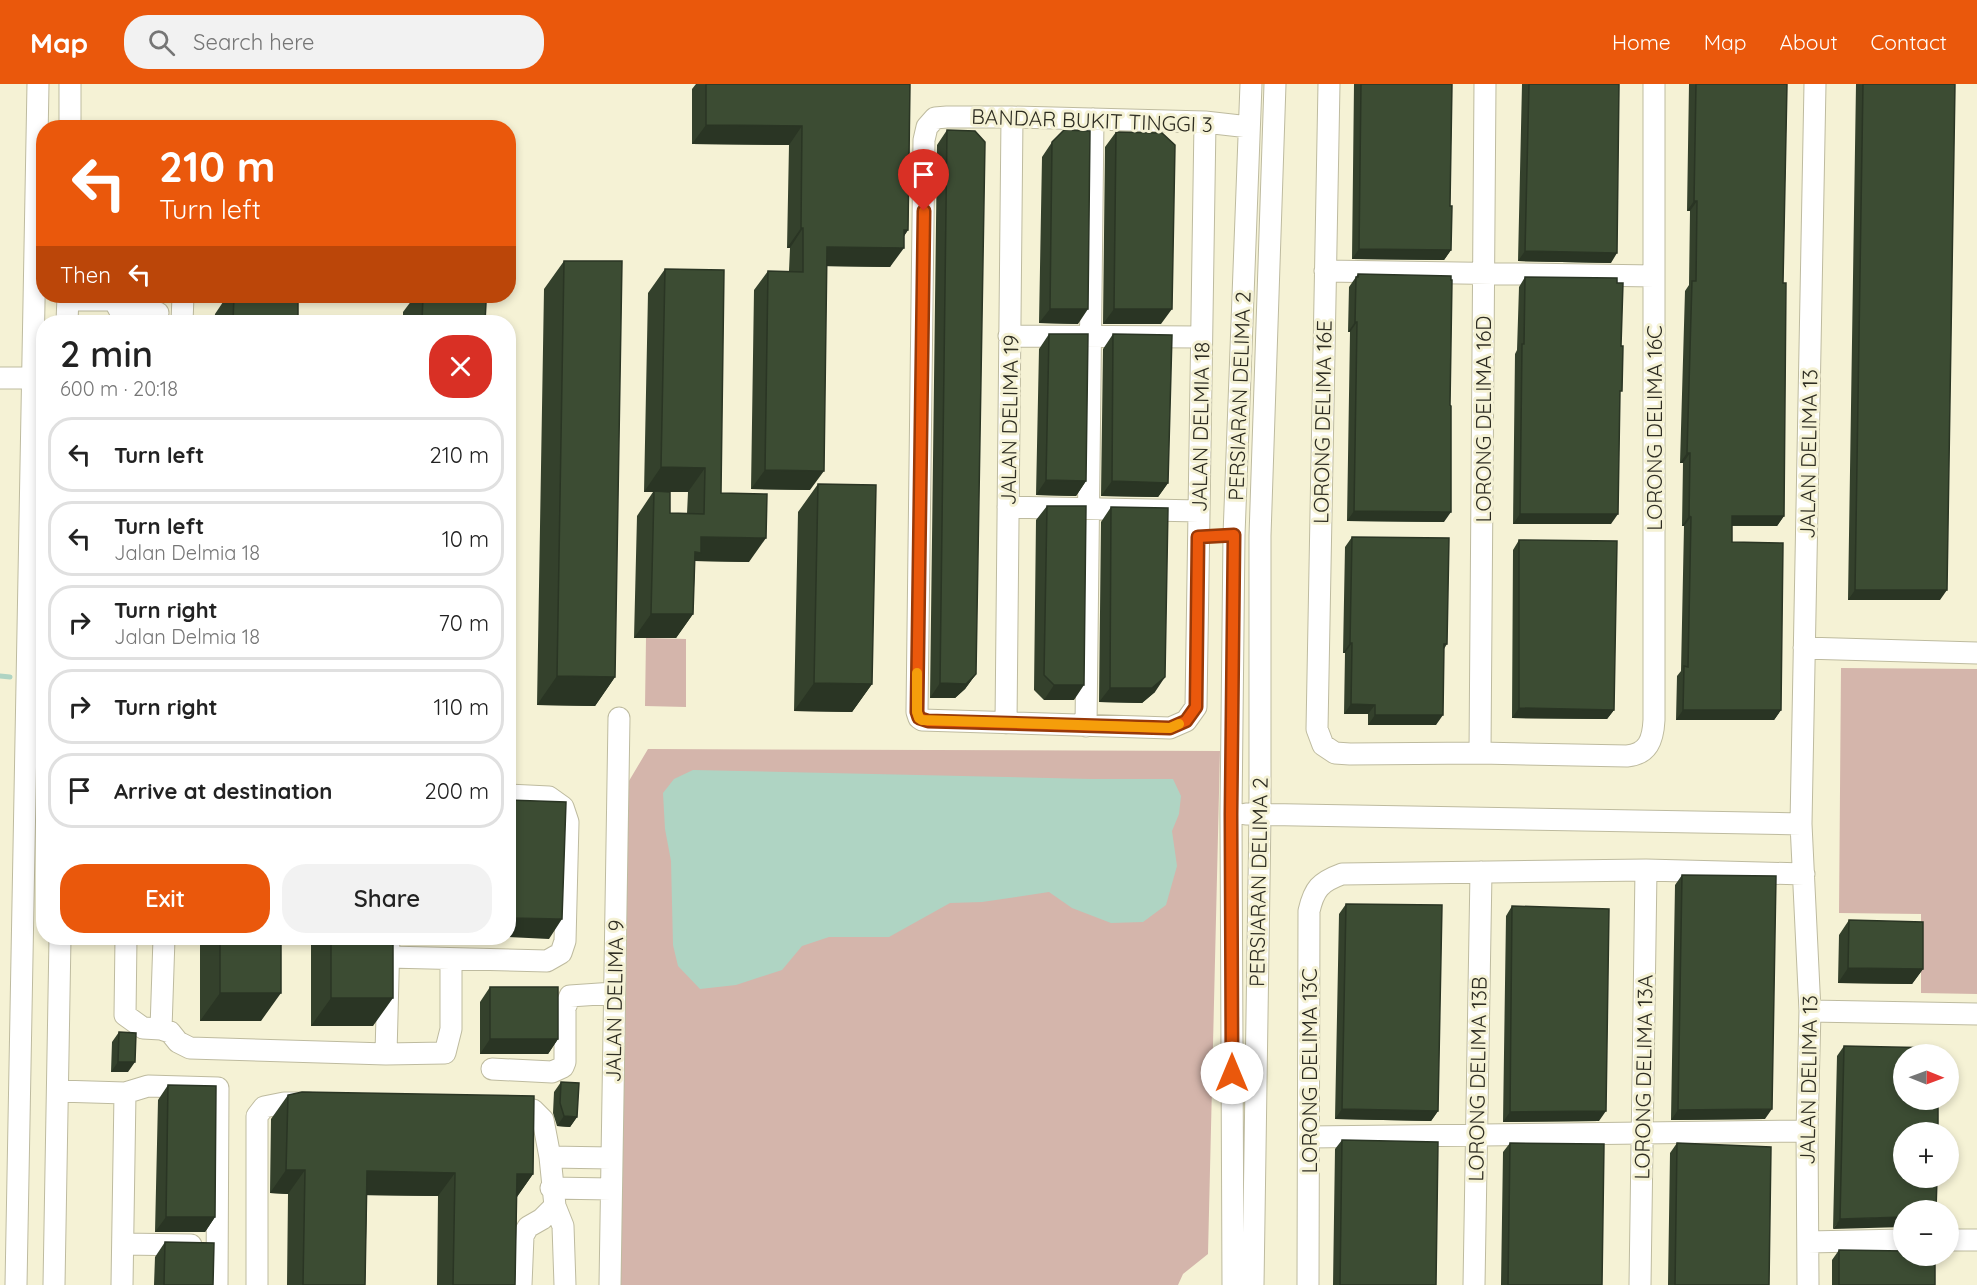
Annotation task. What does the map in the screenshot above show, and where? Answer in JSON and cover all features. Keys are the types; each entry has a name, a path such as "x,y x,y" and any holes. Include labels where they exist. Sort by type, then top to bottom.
{"street":[{"path":"37,120 38,84"},
{"path":"70,84 70,120"},
{"name":"PERSIARAN DELIMA 2","path":"1233,1285 1231,814 1234,535 1251,84"},
{"name":"PERSIARAN DELIMA 2","path":"1253,1285 1260,815 1260,536 1275,84"},
{"name":"LORONG DELIMA 16E","path":"1329,84 1317,729 1323,745 1335,753 1480,753"},
{"name":"LORONG DELIMA 16D","path":"1480,753 1485,84"},
{"name":"LORONG DELIMA 16C","path":"1480,753 1635,755 1647,749 1653,731 1653,84"},
{"name":"JALAN DELIMA 13","path":"1808,1285 1807,1131 1810,1011 1801,824 1815,84"},
{"name":"BANDAR BUKIT TINGGI 3","path":"928,721 919,718 917,712 924,140 927,127 935,118 1012,117 1205,122 1249,127"},
{"name":"JALAN DELIMA 19","path":"1006,723 1012,117"},
{"path":"1086,726 1093,119"},
{"name":"JALAN DELMIA 18","path":"928,721 1170,728 1186,721 1196,707 1205,122"},
{"path":"16,1285 36,182"},
{"path":"1325,271 1654,276"},
{"path":"118,303 121,313 158,310"},
{"path":"1010,336 1201,337"},
{"path":"0,378 32,378"},
{"path":"1008,507 1199,511"},
{"path":"1198,537 1260,536"},
{"path":"1804,648 1977,653"},
{"name":"JALAN DELIMA 9","path":"610,1285 619,718"},
{"path":"386,1054 389,947 451,959 548,961 561,953 565,941 568,822 563,807 549,797 516,795"},
{"path":"1231,814 1801,824"},
{"path":"1481,872 1646,870 1804,874"},
{"name":"LORONG DELIMA 13A","path":"1640,1285 1646,870"},
{"name":"LORONG DELIMA 13C","path":"1308,1285 1309,911 1313,893 1327,879 1341,874 1481,872"},
{"name":"LORONG DELIMA 13B","path":"1474,1285 1481,872"},
{"path":"54,1285 60,945"},
{"path":"126,945 125,1015 143,1028 170,1032 178,1042 190,1048 386,1054 445,1053 451,1029 451,959"},
{"path":"161,1029 164,945"},
{"path":"492,1070 552,1072 559,1070 566,1062 565,1008 570,996 614,993"},
{"path":"1810,1011 1977,1014"},
{"path":"58,1091 125,1093 148,1086 218,1088 217,1285"},
{"path":"122,1285 125,1093"},
{"path":"257,1285 257,1116 264,1107 284,1103 331,1104"},
{"path":"483,1106 533,1110 543,1120 550,1156 553,1197 563,1226 565,1285"},
{"path":"1309,1137 1807,1131"},
{"path":"550,1156 611,1158"},
{"path":"553,1197 611,1189"},
{"path":"521,1285 524,1236 528,1227 542,1220 553,1197"},
{"path":"1959,1240 1977,1239"},
{"path":"1808,1242 1893,1240"},
{"path":"123,1244 217,1245"}],"shaded area":[{"path":"646,638 686,639 686,707 645,706"},
{"path":"1841,668 1977,669 1977,994 1921,993 1921,914 1839,913"},
{"path":"648,749 1220,751 1208,1254 1183,1274 1178,1285 615,1285 620,796"},
{"path":"693,770 1173,779 1181,796 1179,814 1172,831 1177,866 1166,905 1143,922 1111,923 1072,908 1049,892 982,902 950,903 889,937 829,937 802,946 782,970 736,985 700,989 678,966 673,945 671,861 665,829 663,793 674,779"}],"building":[{"path":"706,84 910,84 908,230 904,230 904,248 827,247 824,471 765,470 768,271 803,272 802,126 706,125"},
{"path":"1361,84 1452,84 1451,250 1359,249"},
{"path":"1529,84 1619,84 1617,253 1525,251"},
{"path":"1696,84 1787,84 1783,283 1786,283 1784,516 1732,516 1732,542 1783,543 1781,710 1683,710 1684,666 1688,667 1691,517 1689,516 1690,453 1687,453 1692,281 1696,281 1697,201 1694,201"},
{"path":"1863,84 1955,84 1947,590 1855,590"},
{"path":"947,130 975,131 985,142 976,674 966,684 940,683"},
{"path":"1064,130 1090,131 1088,309 1050,309 1052,142"},
{"path":"1116,132 1162,133 1175,145 1172,309 1114,309"},
{"path":"564,261 622,261 615,677 557,676"},
{"path":"665,269 724,270 721,493 767,494 766,538 701,537 701,553 695,552 693,614 651,614 654,491 670,492 670,513 704,514 705,468 661,467"},
{"path":"1358,274 1451,276 1451,512 1354,511 1357,322 1355,322 1356,277"},
{"path":"1525,277 1617,278 1617,283 1623,283 1618,514 1520,514"},
{"path":"234,303 298,303 298,315 233,315"},
{"path":"423,303 486,303 485,315 422,315"},
{"path":"1049,334 1088,334 1086,481 1046,480"},
{"path":"1113,334 1172,335 1168,483 1112,481"},
{"path":"818,484 876,485 872,684 814,683"},
{"path":"1047,506 1086,506 1084,685 1054,685 1044,675"},
{"path":"1111,507 1168,508 1165,677 1152,688 1110,688"},
{"path":"1352,537 1449,538 1443,715 1375,715 1375,705 1351,704"},
{"path":"1519,540 1617,541 1614,710 1519,708"},
{"path":"516,800 566,802 562,919 516,918"},
{"path":"1682,875 1776,876 1772,1109 1678,1110"},
{"path":"1346,904 1442,905 1438,1111 1342,1109"},
{"path":"1512,906 1609,909 1606,1111 1510,1112"},
{"path":"1849,920 1923,922 1923,969 1848,968"},
{"path":"220,945 281,945 281,993 220,993"},
{"path":"331,945 393,945 393,998 331,998"},
{"path":"490,987 558,987 558,1039 490,1039"},
{"path":"119,1032 136,1033 135,1062 118,1062"},
{"path":"1844,1046 1893,1047 1893,1110 1938,1110 1938,1122 1893,1122 1893,1188 1937,1188 1936,1200 1893,1200 1893,1217 1840,1219"},
{"path":"561,1082 579,1083 577,1117 564,1116 560,1103"},
{"path":"168,1085 216,1086 215,1217 166,1217"},
{"path":"302,1092 534,1096 533,1174 517,1174 515,1285 453,1285 455,1173 367,1171 365,1285 303,1285 305,1170 286,1170 288,1095"},
{"path":"1342,1140 1438,1142 1436,1285 1340,1285"},
{"path":"1510,1143 1604,1144 1602,1285 1508,1285"},
{"path":"1677,1143 1771,1147 1769,1285 1675,1285"},
{"path":"165,1242 214,1243 213,1285 164,1285"},
{"path":"1839,1250 1893,1251 1893,1266 1935,1266 1935,1285 1839,1285"}],"waterway":[{"path":"0,676 10,677"}],"slow traffic":[{"path":"917,673 917,712 922,720 1170,728 1179,724"}],"route":[{"path":"924,211 917,712 919,718 928,721 1170,728 1186,721 1196,707 1198,537 1234,535 1231,814 1232,1073"}]}
